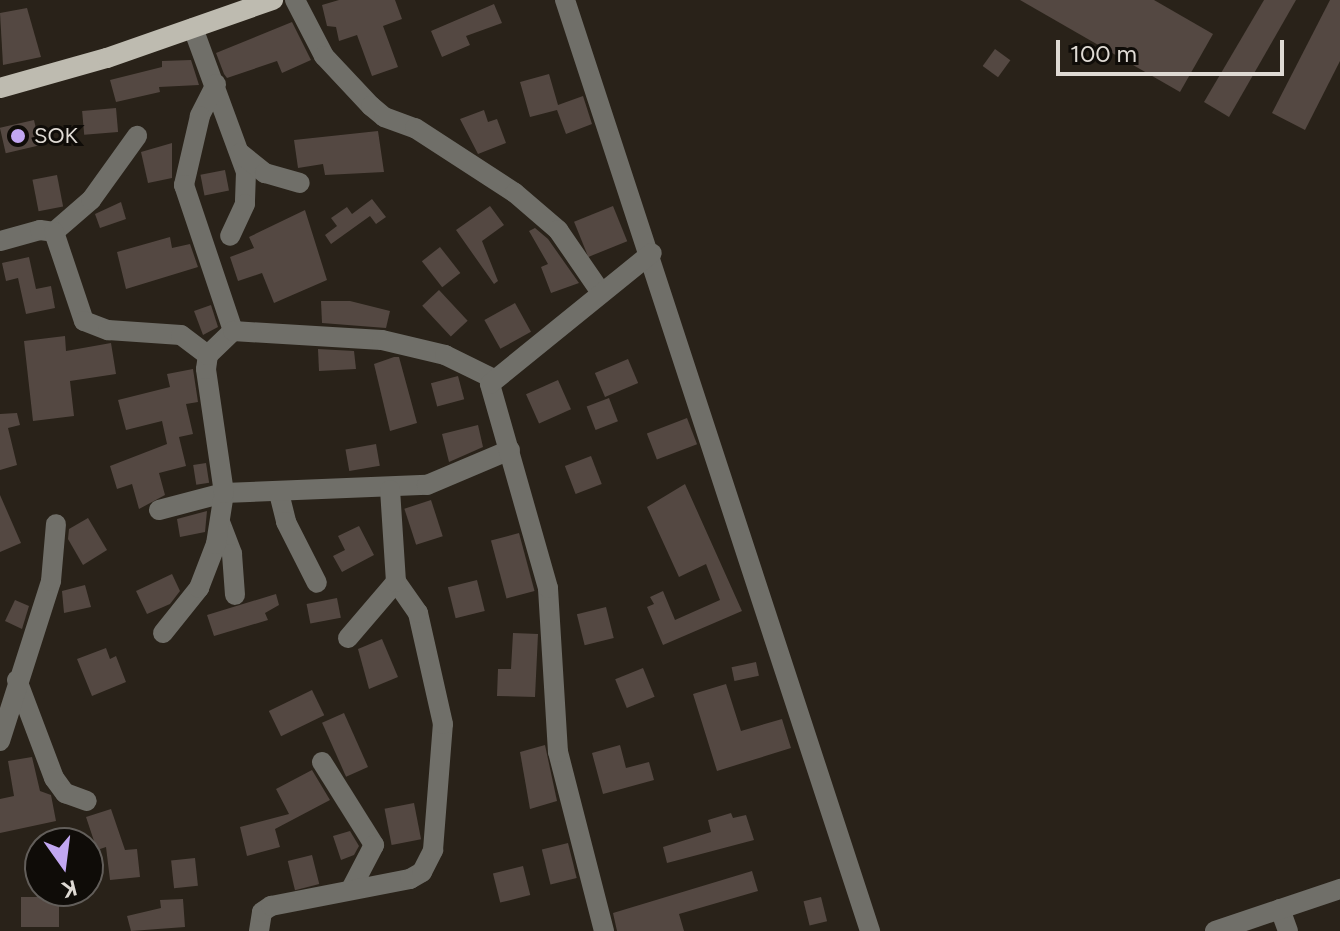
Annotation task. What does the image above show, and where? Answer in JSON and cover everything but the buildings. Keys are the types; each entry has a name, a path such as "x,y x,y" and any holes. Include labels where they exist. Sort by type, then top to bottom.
{"main road":[{"path":"0,88 193,28 266,1"}],"street":[{"path":"295,0 324,56 371,106 384,117 415,128 515,193 558,230 600,291"},
{"path":"565,0 652,253 870,931"},
{"path":"193,28 240,153 247,187 230,236"},
{"path":"216,84 200,116 184,185 233,331"},
{"path":"0,241 40,230 54,232 91,200 137,136"},
{"path":"240,153 265,173 300,183"},
{"path":"54,232 84,321 108,330 181,335 208,355 224,493 220,522 199,588 163,633"},
{"path":"604,931 558,752 548,588 491,389 492,378 652,253"},
{"path":"208,355 233,331 382,340 445,355 492,378"},
{"path":"159,510 224,493 279,493 333,487 390,490 427,485 510,450"},
{"path":"259,931 262,912 271,906 410,879 422,872 433,850 443,724 418,613 396,582 390,490"},
{"path":"279,493 286,522 317,583"},
{"path":"220,522 232,554 235,595"},
{"path":"0,741 51,581 56,524"},
{"path":"348,638 396,582"},
{"path":"17,680 54,778 65,793 87,801"},
{"path":"322,762 374,845 351,889"},
{"path":"1215,931 1340,889"},
{"path":"1280,909 1288,931"}],"place":[{"name":"SOK","path":"18,136"}]}
